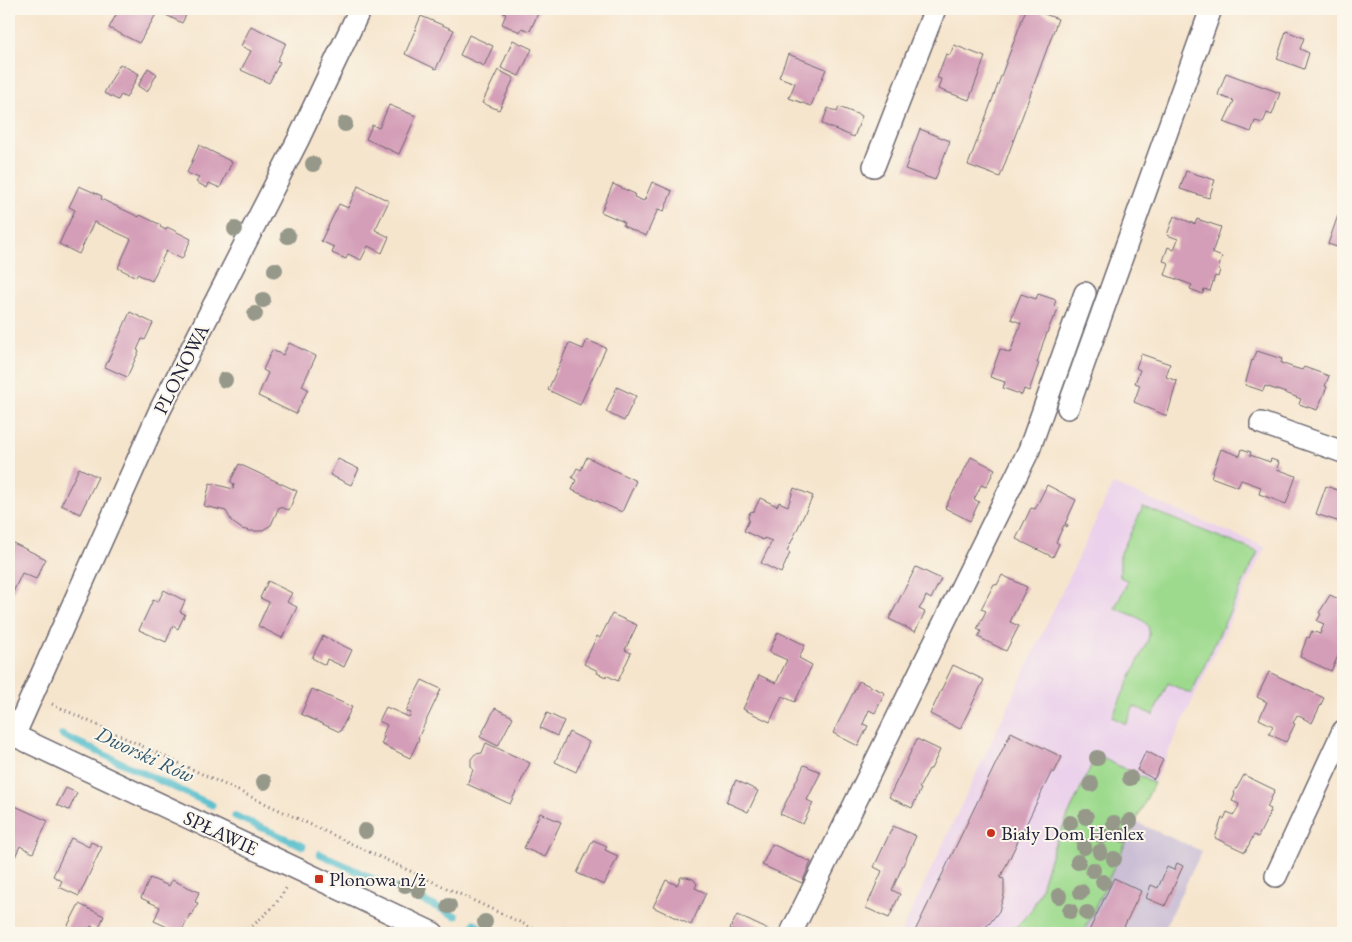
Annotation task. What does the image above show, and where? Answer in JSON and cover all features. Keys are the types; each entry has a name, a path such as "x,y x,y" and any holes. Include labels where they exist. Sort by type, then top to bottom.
{"street":[{"name":"PLONOWA","path":"12,735 160,410 298,140 360,9"},
{"path":"874,166 935,9"},
{"path":"1068,408 1212,9"},
{"path":"790,933 1029,450 1085,293"},
{"path":"1261,423 1343,452"},
{"path":"1276,876 1343,731"},
{"name":"SPŁAWIE","path":"12,735 432,933"}],"path":[{"path":"32,694 543,933"},
{"path":"245,933 274,906 299,870"}],"shaded area":[{"name":"Biały Dom Henlex","path":"1113,484 1265,547 1083,933 901,933"},
{"path":"1135,822 1202,851 1162,933 1083,933"}],"green space":[{"path":"1143,507 1258,552 1191,694 1168,683 1153,715 1134,706 1126,724 1112,717 1147,642 1149,628 1141,619 1115,608 1128,581 1120,577 1120,555"},
{"path":"1096,755 1154,783 1083,933 1010,933 1031,911 1039,894 1054,846"}],"building":[{"path":"119,9 189,9 182,23 158,11 139,43 109,28"},
{"path":"505,9 540,9 530,31 522,28 520,32 502,24 506,14 503,13"},
{"path":"1026,9 1058,19 1000,177 968,165"},
{"path":"421,16 454,30 436,69 405,54"},
{"path":"251,26 286,43 277,61 280,62 269,83 241,70 251,51 241,46"},
{"path":"1286,31 1304,38 1300,49 1309,53 1304,69 1277,59"},
{"path":"469,35 493,46 484,66 460,55"},
{"path":"513,40 532,49 519,76 501,68"},
{"path":"954,45 985,57 969,100 938,89 941,79 937,78 946,54 950,55"},
{"path":"788,54 826,69 811,106 789,98 795,83 779,77"},
{"path":"120,64 139,74 126,98 121,95 118,100 104,93"},
{"path":"148,68 157,74 147,92 138,86"},
{"path":"498,70 514,78 499,110 482,103"},
{"path":"1226,73 1280,93 1272,115 1267,113 1263,123 1255,121 1251,132 1224,122 1234,101 1218,95"},
{"path":"389,105 416,116 399,154 366,139 372,125 379,128"},
{"path":"839,107 862,116 854,137 822,124 828,108 837,112"},
{"path":"920,129 950,141 935,180 905,169"},
{"path":"199,145 232,162 220,188 209,183 207,188 196,182 199,178 187,173"},
{"path":"1186,171 1215,180 1209,198 1180,189"},
{"path":"652,182 672,191 664,211 658,209 646,236 623,226 624,222 601,212 613,184 635,194 634,197 644,201"},
{"path":"79,186 102,196 101,199 161,225 160,227 166,230 167,227 191,239 182,259 166,251 152,281 137,274 136,277 118,268 131,239 94,222 79,254 59,244 75,210 69,207"},
{"path":"358,186 389,201 375,230 389,237 382,253 368,246 361,260 348,254 346,259 332,253 334,247 321,241 339,204 348,208"},
{"path":"1343,201 1343,249 1328,244"},
{"path":"1174,216 1195,224 1197,219 1221,227 1212,253 1222,257 1218,269 1220,270 1218,277 1215,276 1210,291 1204,289 1203,294 1190,289 1192,285 1165,275 1169,263 1163,261 1168,247 1174,250 1178,239 1167,235"},
{"path":"1021,294 1036,299 1038,294 1056,300 1054,306 1058,308 1043,343 1037,363 1039,363 1029,391 1024,389 1022,395 1003,388 1005,382 990,377 1000,349 1010,353 1021,323 1011,319"},
{"path":"130,312 153,323 145,340 142,339 137,350 139,351 127,377 105,367"},
{"path":"587,340 606,348 580,405 548,390 569,343 583,349"},
{"path":"289,343 316,356 302,386 308,389 296,414 258,396 268,373 263,370 272,350 283,355"},
{"path":"1257,351 1282,359 1281,363 1292,367 1302,370 1304,367 1329,376 1325,386 1327,387 1317,410 1299,404 1301,399 1283,392 1265,386 1263,391 1245,385 1252,360"},
{"path":"1141,354 1170,364 1166,377 1177,381 1167,416 1134,402 1140,385 1135,383 1140,370 1136,368"},
{"path":"617,387 636,396 624,421 606,412"},
{"path":"1221,449 1240,456 1242,449 1251,452 1250,455 1270,462 1271,459 1279,462 1277,469 1296,476 1286,504 1259,494 1261,487 1241,480 1238,487 1211,477"},
{"path":"587,457 636,481 622,512 572,490 576,480 572,478 577,468 581,470"},
{"path":"971,457 995,469 986,487 981,485 974,499 979,502 970,521 945,508"},
{"path":"338,459 359,469 351,485 330,475"},
{"path":"239,464 297,491 289,510 279,507 271,525 261,531 242,529 232,522 226,511 204,506 210,483 233,489 234,484 231,480"},
{"path":"79,468 98,477 80,514 61,505"},
{"path":"1047,485 1076,500 1065,524 1068,525 1067,527 1064,525 1056,542 1059,544 1053,557 1016,539 1031,508 1035,509"},
{"path":"1326,486 1343,492 1343,523 1316,514"},
{"path":"794,488 813,496 787,551 790,553 781,573 761,563 772,541 764,538 763,540 744,531 750,512 754,511 760,498 777,506 779,502 788,506"},
{"path":"9,541 46,559 36,579 22,573 13,592 9,590"},
{"path":"916,567 941,579 931,599 926,596 919,609 925,612 915,632 889,619"},
{"path":"1002,575 1027,587 1010,622 1019,626 1006,651 978,637 981,631 977,629 986,611 981,609 994,584 997,585"},
{"path":"268,581 292,593 287,602 297,607 282,638 258,626 269,602 260,598"},
{"path":"164,590 185,601 180,612 185,614 178,629 173,626 166,642 139,630 153,600 158,602"},
{"path":"1330,595 1343,601 1343,656 1339,654 1331,671 1300,657 1307,637 1309,638 1312,631 1320,634 1324,624 1317,621 1321,614 1319,613"},
{"path":"612,614 637,625 625,650 631,653 618,681 597,673 598,671 584,664 597,636 600,638"},
{"path":"778,632 805,645 799,658 812,665 795,702 782,696 770,722 743,709 759,675 776,683 787,660 769,652"},
{"path":"323,636 352,650 344,667 327,659 325,665 312,658"},
{"path":"953,665 984,680 960,729 930,714"},
{"path":"1269,672 1324,698 1312,723 1297,715 1293,723 1295,724 1286,742 1269,734 1273,726 1259,719 1267,702 1257,697"},
{"path":"422,680 441,689 410,758 381,744 387,725 379,721 386,707 409,717 411,713 406,711"},
{"path":"859,681 885,693 875,713 869,710 863,724 868,726 858,746 833,733"},
{"path":"312,689 352,707 340,732 301,714"},
{"path":"495,708 513,717 498,746 480,737"},
{"path":"547,713 564,721 557,736 540,728"},
{"path":"569,732 589,742 576,772 555,762"},
{"name":"Biały Dom Henlex","path":"1011,732 1062,757 1054,773 1052,771 1000,878 1004,879 1004,895 999,911 979,933 914,933"},
{"path":"917,739 940,750 919,788 921,789 912,808 889,797"},
{"path":"486,743 530,763 510,804 467,784 473,770 471,759 475,754 482,753"},
{"path":"1146,751 1163,760 1154,779 1137,770"},
{"path":"804,765 821,772 807,800 813,803 803,824 780,814"},
{"path":"1244,775 1275,790 1267,807 1271,809 1265,823 1258,837 1254,835 1245,852 1215,838 1222,818 1224,819 1227,812 1234,815 1237,810 1239,804 1232,801 1234,793"},
{"path":"736,780 758,791 748,812 726,802"},
{"path":"66,788 77,793 69,810 57,805"},
{"path":"15,806 48,821 33,853 20,846 14,859 9,857 9,820"},
{"path":"540,813 561,822 545,857 524,848"},
{"path":"893,826 916,836 892,890 900,894 889,918 866,908 882,871 874,867"},
{"path":"71,838 89,847 91,842 102,847 79,896 59,887 62,881 53,876"},
{"path":"593,840 607,846 605,850 618,856 604,885 577,873"},
{"path":"772,844 811,862 802,883 762,865"},
{"path":"1177,863 1183,866 1165,906 1146,898 1151,885 1158,888 1167,867 1174,870"},
{"path":"681,877 693,879 697,884 695,888 706,893 691,925 653,907 666,880 677,885"},
{"path":"150,878 169,886 172,880 199,892 195,902 198,903 192,915 190,914 181,933 154,921 160,907 141,898"},
{"path":"1114,878 1141,891 1121,933 1088,933"},
{"path":"79,904 104,916 98,930 91,926 87,933 64,933"},
{"path":"737,915 769,930 767,933 737,933 730,929"}],"waterway":[{"name":"Dworski Rów","path":"62,735 212,805"},
{"name":"Dworski Rów","path":"235,816 303,846"},
{"name":"Dworski Rów","path":"320,854 380,882"},
{"name":"Dworski Rów","path":"395,888 456,916"},
{"name":"Dworski Rów","path":"474,924 492,933"}],"place":[{"name":"Biały Dom Henlex","path":"991,833"},
{"name":"Plonowa n/ż","path":"319,879"}]}
